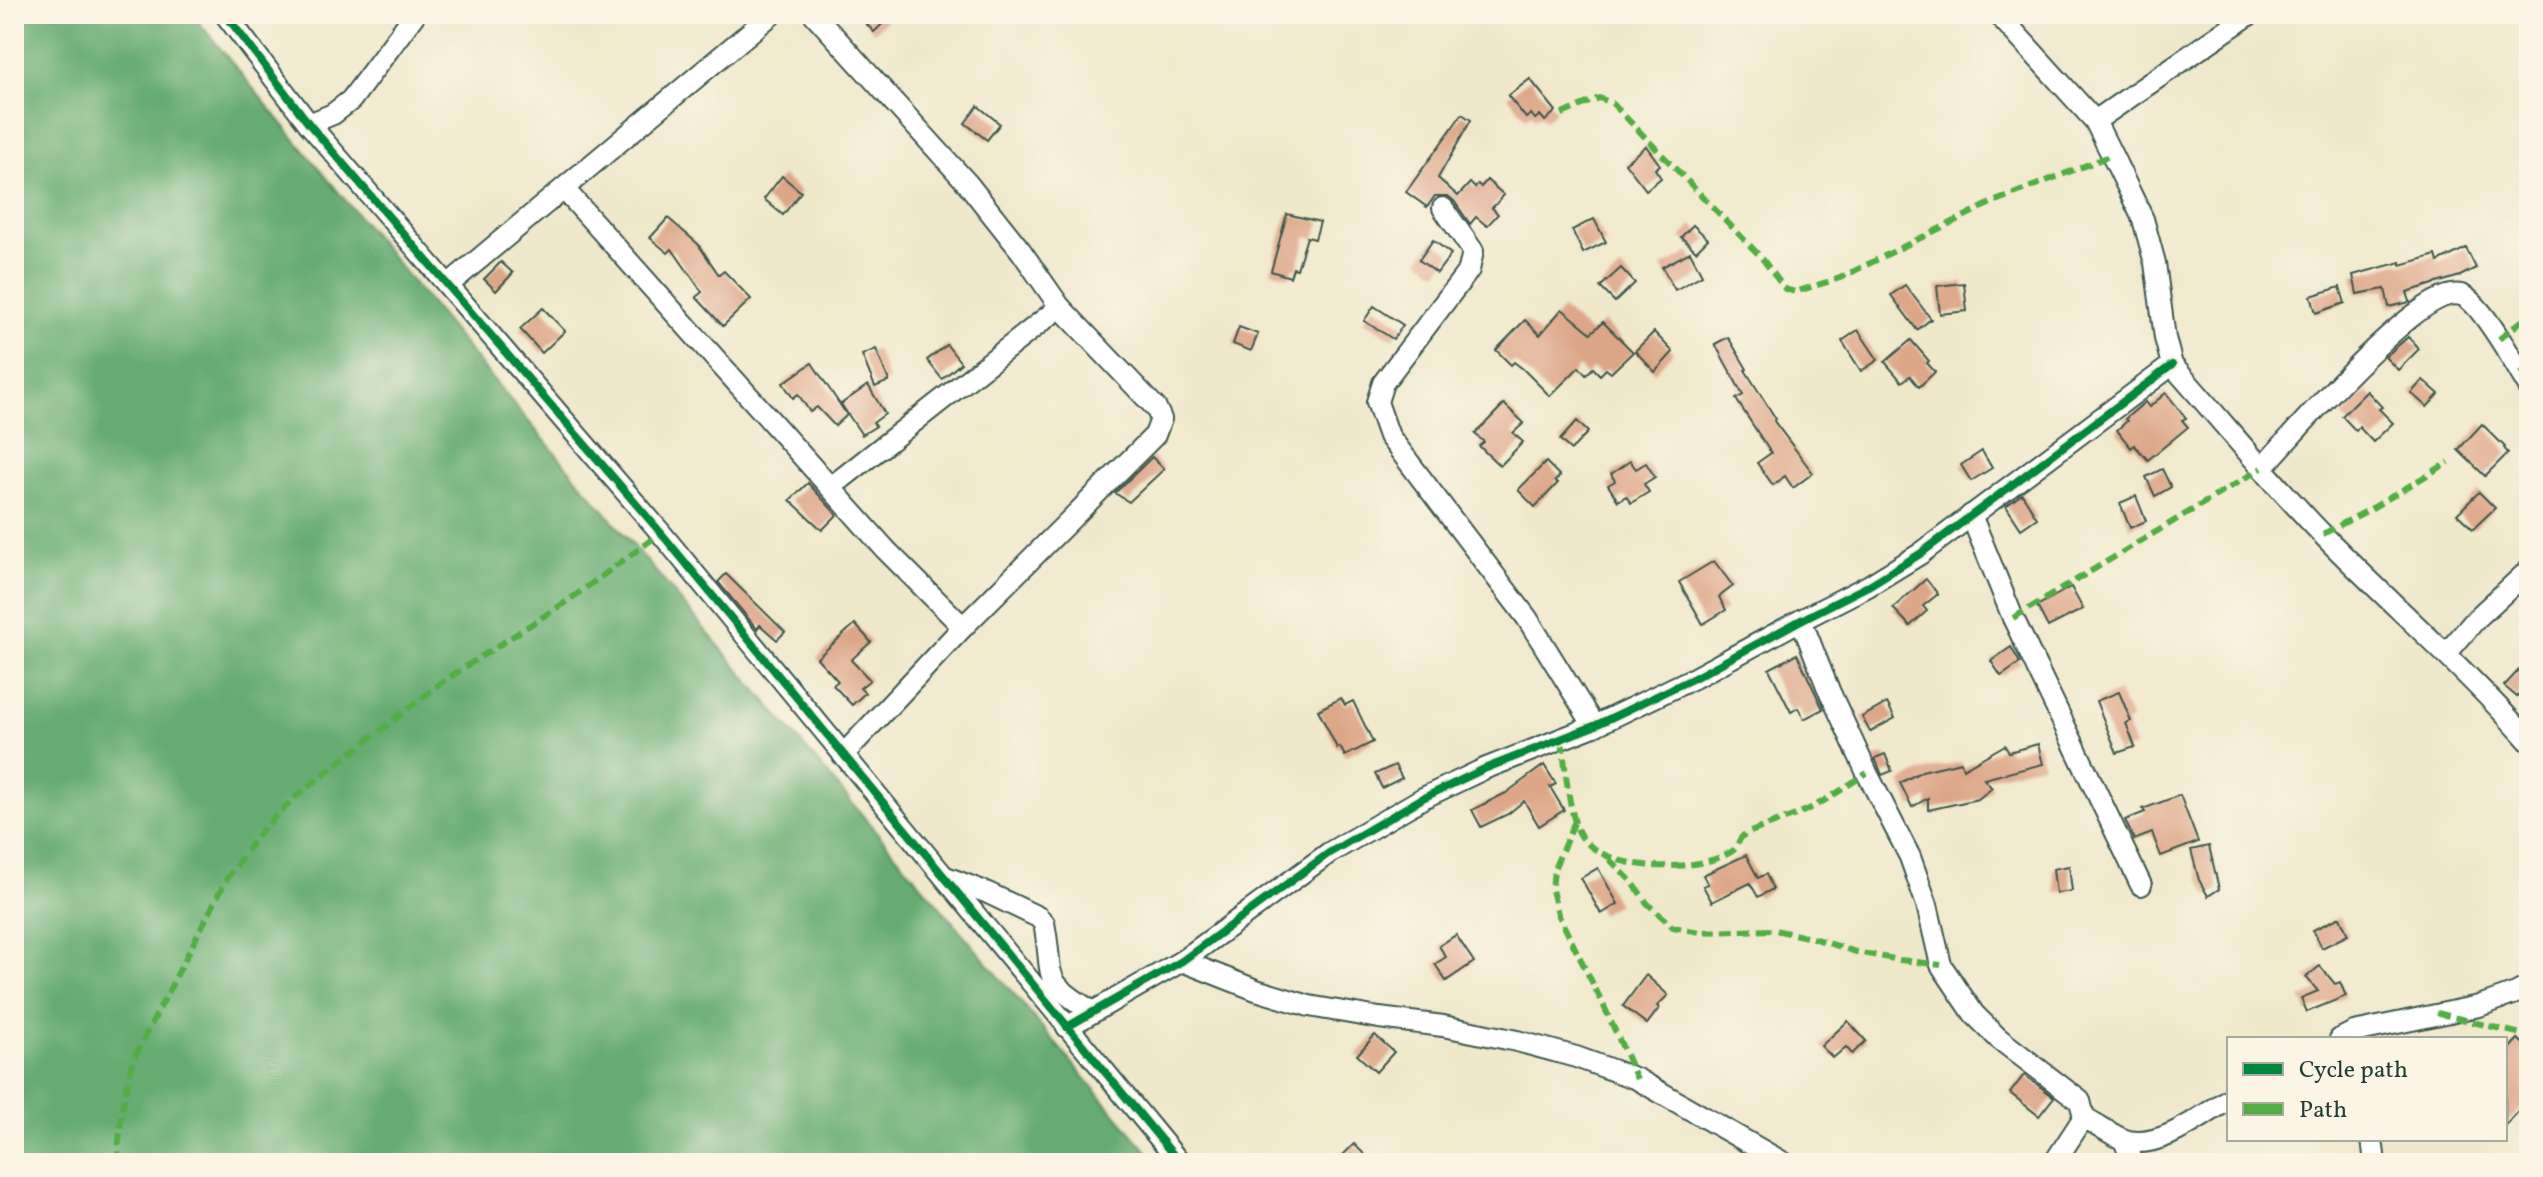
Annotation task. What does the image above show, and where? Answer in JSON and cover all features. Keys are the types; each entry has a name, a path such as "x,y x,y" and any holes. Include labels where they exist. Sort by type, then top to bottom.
{"street":[{"path":"225,14 309,124 661,533 1180,1163"},
{"path":"309,124 333,114 351,100 415,14"},
{"path":"448,285 772,14"},
{"path":"814,14 968,184 1060,307 1156,408 1161,419 1155,435 963,627 843,755"},
{"path":"1998,14 2095,121 2143,219 2155,263 2165,338 2172,365 2262,468 2371,583 2446,654 2529,741"},
{"path":"2095,121 2250,14"},
{"path":"564,189 886,550 963,627"},
{"path":"1443,208 1473,251 1469,270 1383,383 1377,402 1389,436 1527,618 1594,726"},
{"path":"2262,468 2376,345 2436,300 2453,294 2464,296 2484,315 2529,387"},
{"path":"831,487 1060,307"},
{"path":"1067,1027 1182,961 1329,853 1423,798 1484,769 1594,726 1694,678 1881,578 1920,554 2172,365"},
{"path":"1971,515 2013,618 2141,885"},
{"path":"2446,654 2476,619 2529,570"},
{"path":"1801,620 1867,773 1910,857 1927,905 1941,965 1974,1014 1998,1038 2080,1101 2084,1117 2124,1140 2143,1143 2158,1140 2227,1100"},
{"path":"946,877 1038,917 1044,923 1052,981 1069,997 1093,1012"},
{"path":"1182,961 1256,990 1309,1006 1443,1026 1576,1057 1637,1079 1784,1163"},
{"path":"2350,1037 2479,1006 2529,986"},
{"path":"2054,1163 2084,1117"},
{"path":"2124,1140 2133,1163"},
{"path":"2372,1141 2375,1163"}],"green space":[{"path":"14,14 192,14 480,364 1157,1163 14,1163"}],"building":[{"path":"857,14 893,14 874,32"},
{"path":"1530,79 1556,111 1545,121 1540,115 1535,119 1531,114 1526,118 1508,96"},
{"path":"978,106 1000,124 987,140 965,123"},
{"path":"1462,114 1471,120 1438,178 1458,196 1470,183 1475,188 1478,184 1481,187 1487,180 1504,195 1492,208 1498,214 1487,226 1476,217 1470,224 1448,196 1435,196 1427,207 1406,192"},
{"path":"1646,146 1660,165 1655,169 1661,178 1646,190 1625,163"},
{"path":"782,176 801,192 783,215 764,199"},
{"path":"1287,214 1320,222 1315,239 1307,237 1297,269 1293,268 1290,277 1271,271"},
{"path":"668,218 698,244 719,275 724,271 751,299 723,326 696,297 702,292 672,249 668,253 650,238"},
{"path":"1594,219 1606,242 1583,253 1572,230"},
{"path":"1693,225 1708,239 1696,251 1681,237"},
{"path":"1433,240 1451,254 1437,273 1419,260"},
{"path":"2466,248 2476,268 2407,292 2410,302 2389,307 2385,289 2357,294 2353,275 2436,255 2438,262"},
{"path":"1690,252 1702,275 1675,290 1662,267"},
{"path":"501,262 513,273 496,291 484,279"},
{"path":"1621,268 1635,283 1615,302 1600,287"},
{"path":"1964,283 1967,311 1940,314 1937,286"},
{"path":"1905,285 1931,319 1917,330 1891,295"},
{"path":"2340,287 2345,303 2316,313 2311,296"},
{"path":"1374,306 1403,325 1393,339 1364,321"},
{"path":"543,308 565,331 542,353 520,329"},
{"path":"1562,309 1591,333 1603,322 1633,352 1611,373 1606,369 1600,375 1593,368 1586,375 1579,367 1550,396 1523,369 1514,362 1511,365 1496,350 1525,320 1540,335"},
{"path":"1239,327 1258,334 1251,351 1233,344"},
{"path":"1858,330 1878,360 1861,371 1842,341"},
{"path":"1654,332 1673,352 1655,372 1635,351"},
{"path":"1728,337 1776,419 1774,421 1813,473 1793,488 1785,476 1773,485 1757,463 1771,453 1736,399 1743,395 1715,344"},
{"path":"2408,337 2419,349 2398,370 2385,357"},
{"path":"1911,340 1935,372 1919,387 1910,376 1902,382 1885,362"},
{"path":"947,345 961,363 942,379 927,360"},
{"path":"876,349 889,381 875,387 862,355"},
{"path":"812,363 847,415 835,426 817,407 810,412 798,394 793,398 783,383"},
{"path":"2423,380 2439,394 2427,407 2411,393"},
{"path":"868,385 885,414 873,423 876,426 862,435 841,404"},
{"path":"2367,391 2393,423 2373,442 2359,427 2356,431 2342,416"},
{"path":"2166,393 2186,418 2182,420 2188,427 2148,460 2134,445 2131,448 2117,430 2145,402 2149,407"},
{"path":"1504,404 1524,423 1513,433 1523,442 1500,466 1479,446 1484,442 1475,434"},
{"path":"1577,421 1588,432 1571,450 1560,440"},
{"path":"2482,424 2508,453 2485,476 2458,450"},
{"path":"1982,451 1992,468 1971,481 1961,465"},
{"path":"1152,457 1164,469 1129,502 1115,493"},
{"path":"1630,461 1636,469 1646,463 1655,477 1644,484 1649,492 1631,503 1626,496 1618,501 1608,485 1615,481 1611,474"},
{"path":"1546,462 1560,476 1555,481 1558,483 1535,507 1518,490"},
{"path":"2162,469 2171,487 2155,496 2146,477"},
{"path":"808,483 837,515 822,530 790,500"},
{"path":"2479,492 2495,508 2473,529 2457,514"},
{"path":"2022,494 2037,518 2021,529 2006,506"},
{"path":"2136,496 2146,521 2130,528 2120,503"},
{"path":"1714,561 1733,586 1719,597 1726,610 1703,624 1679,582"},
{"path":"726,574 785,632 777,640 760,625 757,629 718,582"},
{"path":"1926,579 1938,594 1923,606 1927,611 1910,626 1893,608"},
{"path":"2071,587 2083,609 2048,627 2037,606"},
{"path":"855,624 871,642 851,660 870,680 860,688 865,693 852,705 833,685 838,681 817,658"},
{"path":"2011,647 2020,663 2001,676 1991,661"},
{"path":"1797,654 1823,709 1804,719 1798,708 1791,712 1769,669"},
{"path":"2519,670 2529,679 2529,683 2517,697 2504,686"},
{"path":"2119,692 2131,721 2126,723 2135,747 2117,753 2096,701"},
{"path":"1341,698 1345,705 1353,701 1373,742 1345,756 1340,747 1337,748 1318,710"},
{"path":"1887,703 1895,718 1870,732 1862,717"},
{"path":"2038,744 2043,764 1984,779 1992,788 1978,799 1928,810 1928,798 1912,807 1900,783 1922,771 1961,762 1963,769 2005,745 2009,752"},
{"path":"1885,754 1892,771 1882,775 1875,758"},
{"path":"1395,765 1402,778 1382,788 1375,774"},
{"path":"1544,765 1556,784 1550,787 1564,810 1539,826 1524,801 1508,814 1481,827 1472,810 1506,793"},
{"path":"2180,795 2198,842 2161,856 2152,833 2134,840 2125,820 2145,812 2143,809"},
{"path":"2209,846 2219,889 2208,896 2199,880 2191,850"},
{"path":"1746,855 1758,878 1766,874 1773,889 1758,897 1750,883 1712,902 1703,886 1708,884 1703,875"},
{"path":"2069,866 2072,891 2056,893 2053,869"},
{"path":"1598,868 1618,904 1601,914 1581,878"},
{"path":"2340,917 2348,935 2322,948 2313,930"},
{"path":"1456,935 1474,962 1446,981 1435,964 1446,957 1439,946"},
{"path":"2320,966 2335,984 2340,982 2346,996 2307,1012 2301,998 2318,991 2306,977"},
{"path":"1646,975 1668,995 1657,1006 1659,1008 1647,1024 1623,1006"},
{"path":"1848,1021 1866,1041 1852,1054 1846,1047 1833,1058 1821,1046"},
{"path":"1375,1035 1394,1052 1376,1072 1357,1055"},
{"path":"2518,1039 2529,1049 2529,1100 2507,1124 2507,1051"},
{"path":"2024,1075 2054,1097 2039,1116 2010,1093"},
{"path":"1354,1144 1373,1163 1335,1163"}],"marked path":[{"path":"1562,114 1599,98 1612,103 1761,257 1785,289 1795,292 1840,278 1993,202 2112,155"},
{"path":"2499,339 2529,315"},
{"path":"2521,374 2529,368"},
{"path":"2323,534 2449,462"},
{"path":"2013,618 2262,468"},
{"path":"120,1163 118,1151 123,1103 133,1060 227,878 260,832 295,797 445,680 569,600 661,533"},
{"path":"1562,740 1571,804 1581,836 1593,848 1610,857 1652,866 1696,864 1715,859 1734,850 1746,834 1809,809 1867,773"},
{"path":"1574,823 1554,869 1552,890 1558,914 1637,1079"},
{"path":"1609,859 1633,883 1647,903 1673,927 1700,932 1775,930 1856,952 1941,965"},
{"path":"2437,1013 2529,1036"}],"cycle path":[{"path":"225,14 309,124 661,533 1180,1163"},
{"path":"1067,1027 1182,961 1329,853 1423,798 1484,769 1594,726 1694,678 1868,586 1920,554 2172,365"}]}
